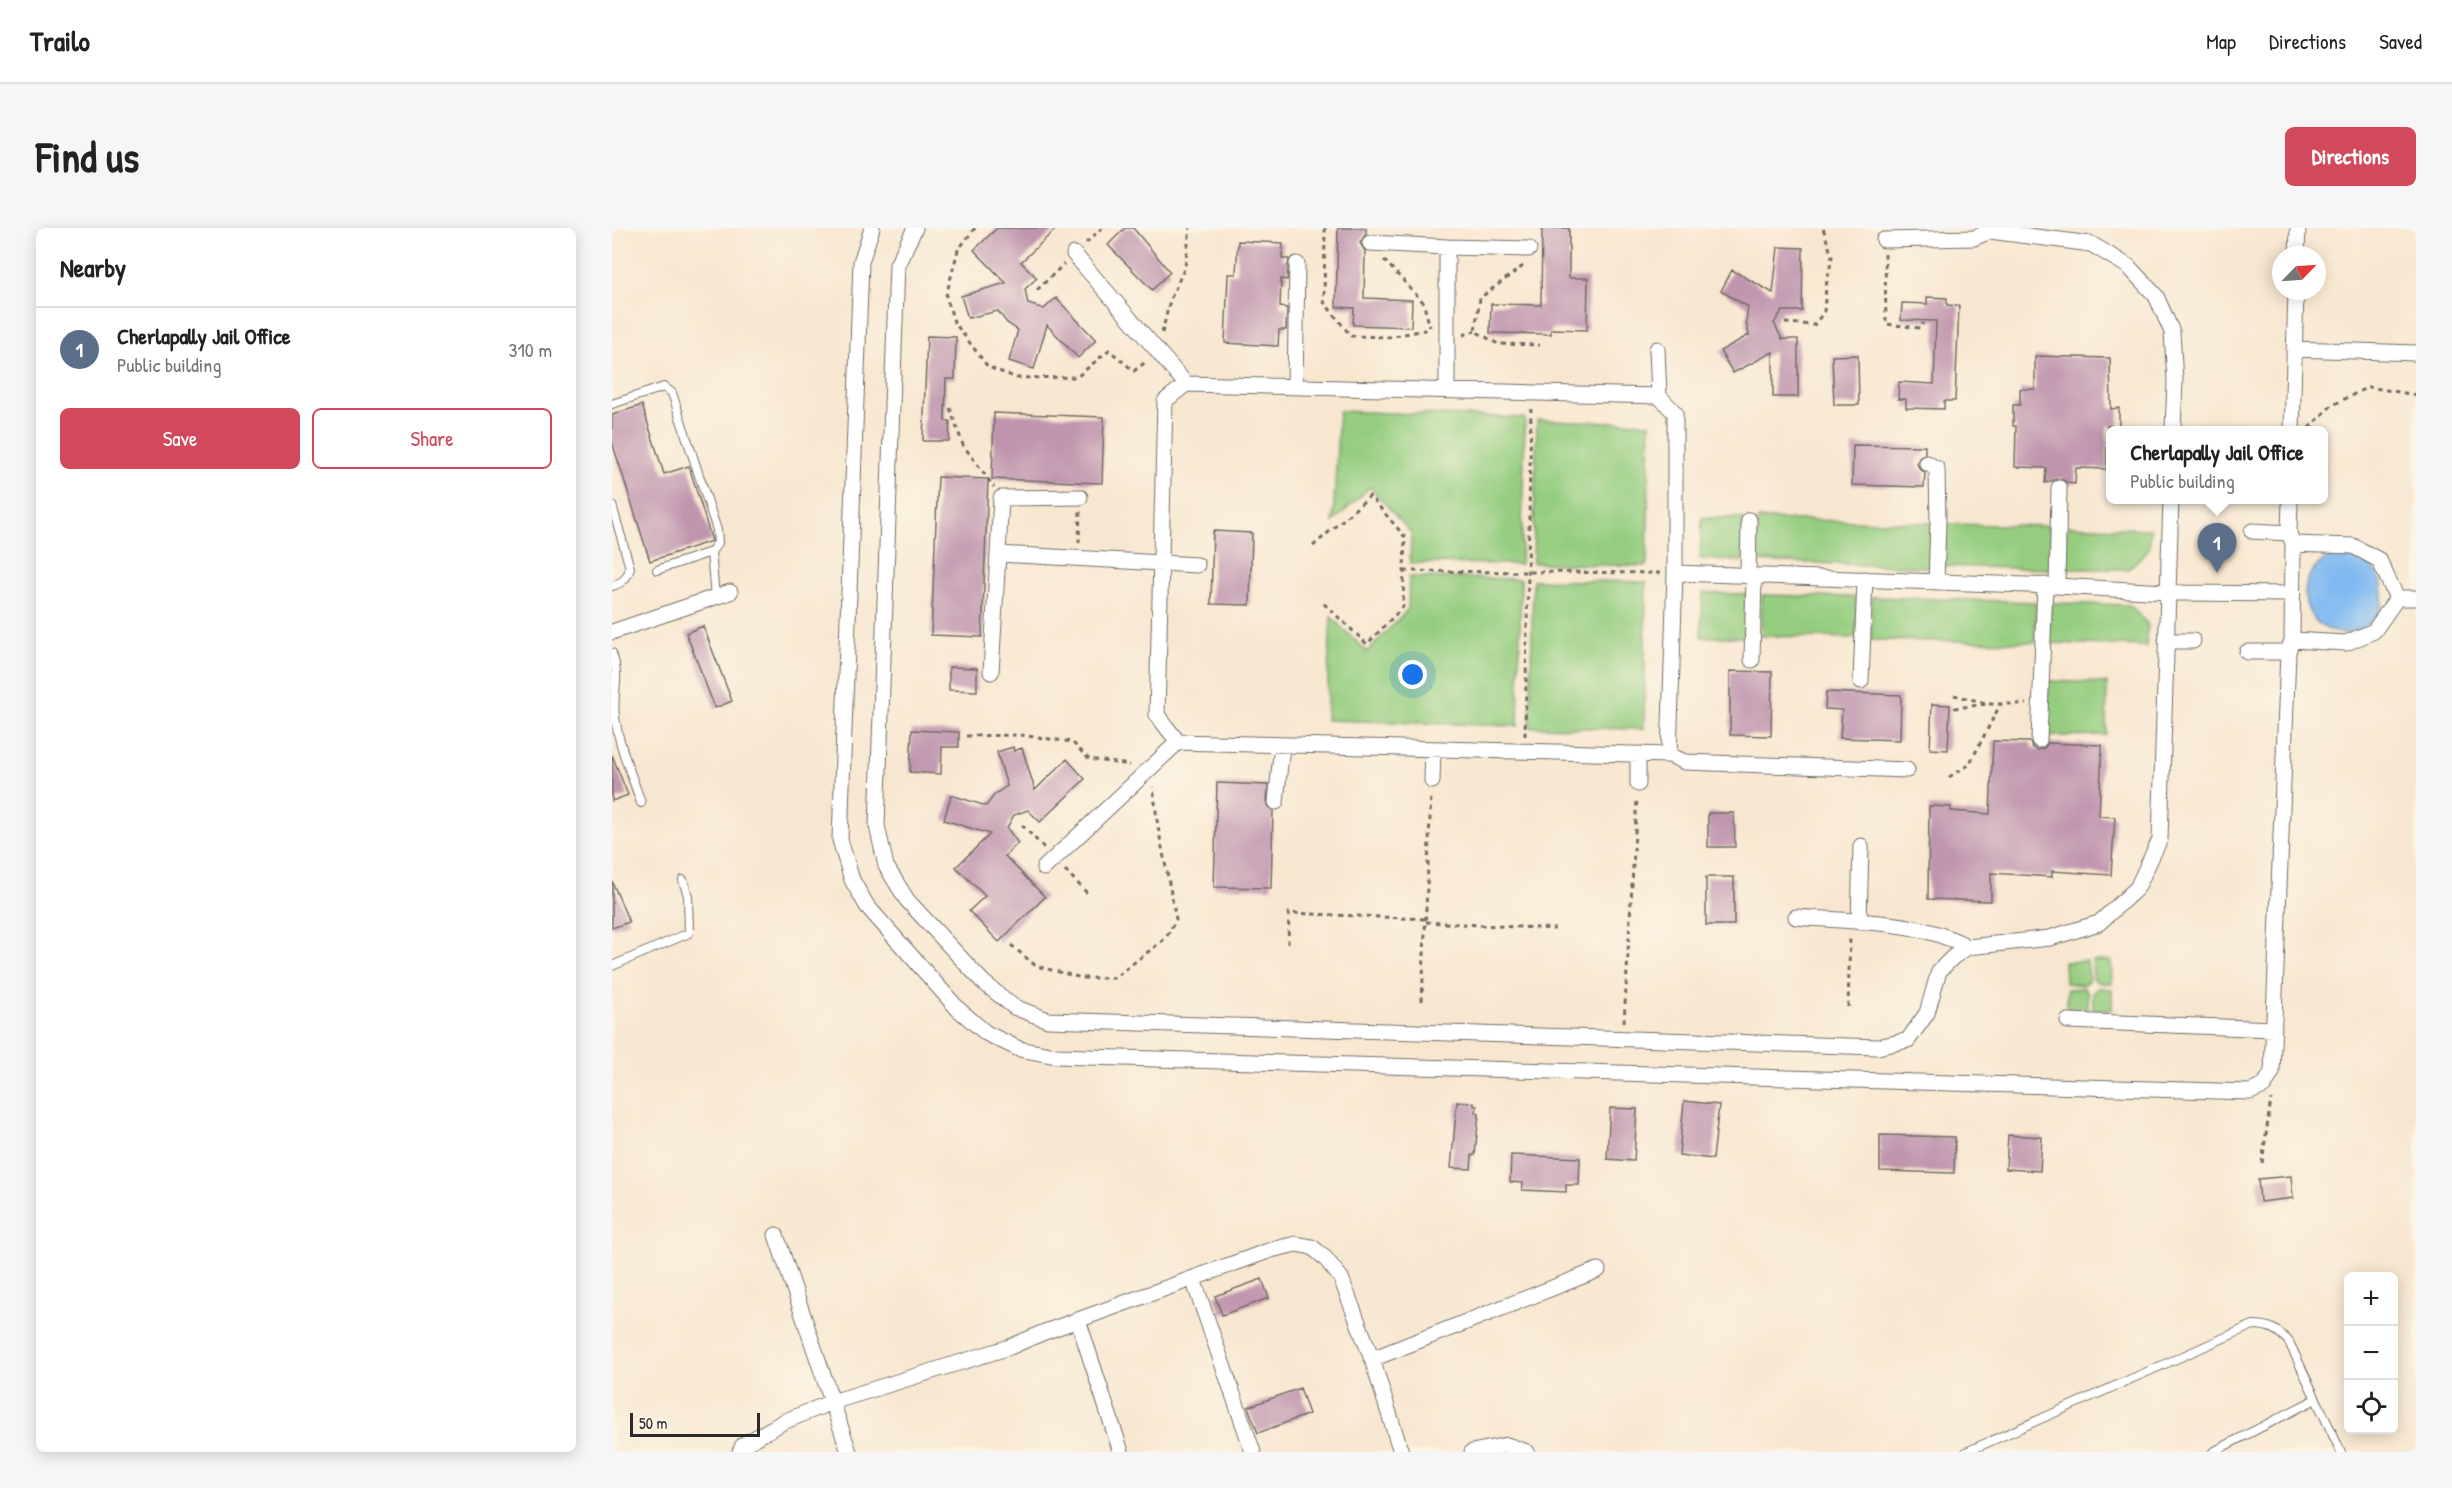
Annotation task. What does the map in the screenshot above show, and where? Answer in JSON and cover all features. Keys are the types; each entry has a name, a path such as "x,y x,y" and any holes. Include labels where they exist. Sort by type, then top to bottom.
{"street":[{"path":"872,228 861,262 840,840 852,880 867,906 958,1009 986,1033 1019,1048 1056,1056 2234,1093 2250,1092 2264,1086 2272,1072 2274,1029 2292,594 2290,504"},
{"path":"915,228 897,265 877,826 886,866 907,900 983,982 1014,1007 1048,1020 1878,1047 1908,1040 1927,1013 1939,971 1968,947"},
{"path":"2297,246 2298,228"},
{"path":"1884,240 1974,238 1989,230 2091,244 2128,266 2156,296 2172,332 2175,381 2174,426"},
{"path":"1370,243 1529,249"},
{"path":"1448,247 1448,390"},
{"path":"1074,254 1186,384"},
{"path":"1295,387 1297,264"},
{"path":"2292,426 2296,300"},
{"path":"1657,349 1659,396 1675,413 1675,573 1669,755"},
{"path":"2294,349 2416,352"},
{"path":"1178,742 1157,715 1165,401 1186,384 1659,396"},
{"path":"1927,463 1936,469 1938,521 1936,582"},
{"path":"2039,740 2040,704 2059,488"},
{"path":"991,672 1001,498 1080,497"},
{"path":"1796,917 1928,930 1968,947 2050,938 2099,923 2137,888 2160,839 2171,504"},
{"path":"1749,520 1752,660"},
{"path":"2252,531 2353,546 2379,560 2397,598"},
{"path":"998,554 1197,565"},
{"path":"1675,573 2292,594"},
{"path":"1861,681 1865,579"},
{"path":"613,629 722,595"},
{"path":"2397,598 2416,598"},
{"path":"2247,652 2290,646 2346,643 2374,631 2397,598"},
{"path":"2166,641 2193,641"},
{"path":"1044,868 1178,742 1669,755 1685,762 1906,770"},
{"path":"1276,802 1282,744"},
{"path":"1432,781 1433,748"},
{"path":"1638,754 1638,784"},
{"path":"1854,922 1861,846"},
{"path":"2068,1021 2274,1029"},
{"path":"776,1235 849,1452"},
{"path":"740,1452 743,1445 783,1422 832,1402 1010,1347 1271,1250 1296,1244 1312,1247 1325,1258 1341,1278 1372,1359 1401,1452"},
{"path":"1372,1359 1598,1270"},
{"path":"1193,1279 1253,1452"},
{"path":"1078,1320 1121,1452"},
{"path":"1472,1452 1507,1445 1527,1452"}],"lane":[{"path":"612,405 664,387 672,393 717,530 718,543 711,552 657,570"},
{"path":"612,505 630,568 628,576 621,584 612,586"},
{"path":"711,552 722,595"},
{"path":"612,653 617,675 613,696 618,733 641,803"},
{"path":"612,966 689,933 688,896 683,880"},
{"path":"1966,1452 2253,1325 2266,1325 2278,1330 2289,1342 2341,1452"},
{"path":"2213,1452 2316,1399"}],"path":[{"path":"975,228 958,250 946,296 954,322 988,367 1017,378 1077,377 1109,350 1134,371 1158,352 1170,300 1185,267 1190,228"},
{"path":"1325,228 1324,302 1351,336 1389,338 1431,329 1423,302 1370,243"},
{"path":"1785,323 1814,325 1824,312 1826,285 1832,257 1822,228"},
{"path":"1884,240 1886,324 1920,328 1923,323"},
{"path":"1529,249 1528,262 1480,298 1475,331 1498,344 1540,345"},
{"path":"2310,426 2331,406 2368,387 2416,395"},
{"path":"1525,751 1532,393"},
{"path":"950,408 963,445 1001,498"},
{"path":"1314,546 1370,496 1405,537 1403,607 1367,644 1321,602"},
{"path":"1079,560 1080,497"},
{"path":"1404,571 1675,573"},
{"path":"1954,695 1990,704"},
{"path":"1954,708 1990,704 2040,704"},
{"path":"1948,777 1969,765 2001,704"},
{"path":"966,736 1020,735 1072,742 1089,759 1150,768 1158,827 1176,919 1166,938 1114,978 1082,978 1036,966 1011,945"},
{"path":"1422,1001 1432,781"},
{"path":"1623,1038 1638,784"},
{"path":"1288,944 1289,912 1555,929"},
{"path":"1848,1007 1854,922"},
{"path":"2262,1163 2271,1096 2264,1086"}],"green space":[{"path":"1339,411 1525,418 1521,564 1410,563 1411,533 1370,487 1333,522"},
{"path":"1537,420 1650,423 1647,566 1533,563"},
{"path":"1702,518 1742,518 1742,561 1700,559"},
{"path":"1758,519 1930,523 1929,567 1756,561"},
{"path":"1946,524 2051,526 2050,569 1943,566"},
{"path":"2067,526 2151,529 2149,549 2128,569 2064,569"},
{"path":"1409,577 1521,579 1518,726 1326,720 1331,617 1367,652 1408,609"},
{"path":"1533,580 1646,582 1644,729 1530,727"},
{"path":"1703,593 1746,594 1746,637 1701,637"},
{"path":"1762,595 1856,597 1857,638 1761,636"},
{"path":"1872,597 2036,602 2035,642 1871,640"},
{"path":"2051,603 2130,605 2148,625 2146,646 2049,643"},
{"path":"2048,681 2107,683 2106,735 2048,738 2045,728"},
{"path":"2087,961 2089,980 2083,985 2065,983 2064,962"},
{"path":"2092,961 2111,961 2112,983 2099,983 2093,978"},
{"path":"2084,988 2088,992 2088,1009 2067,1008 2067,989"},
{"path":"2099,988 2112,989 2112,1010 2093,1009 2093,992"}],"water":[{"path":"2336,555 2352,555 2366,561 2377,572 2383,586 2383,602 2377,616 2366,627 2352,633 2336,633 2322,627 2311,616 2305,602 2305,586 2311,572 2322,561"}],"building":[{"path":"997,228 1057,228 1021,262 1037,278 1025,289 1028,304 1044,309 1056,298 1096,340 1078,358 1047,325 1034,369 1009,361 1018,330 1007,323 998,311 968,318 961,296 1006,283 974,250"},
{"path":"1125,228 1133,228 1170,272 1152,290 1108,245"},
{"path":"1338,228 1366,228 1366,234 1360,243 1365,251 1364,298 1412,300 1411,327 1353,325 1354,308 1336,307"},
{"path":"1542,228 1569,228 1569,278 1588,278 1587,330 1551,329 1551,334 1490,333 1491,304 1541,305"},
{"path":"1238,241 1283,243 1282,259 1289,259 1287,280 1281,279 1280,307 1287,308 1286,330 1279,330 1278,346 1225,343 1228,274 1236,274"},
{"path":"1778,247 1803,248 1802,311 1782,311 1774,323 1782,339 1798,339 1798,397 1773,397 1773,352 1733,373 1720,351 1749,335 1746,322 1748,307 1721,291 1732,270 1773,293"},
{"path":"1927,297 1947,298 1947,305 1959,306 1955,401 1944,401 1944,409 1906,408 1906,399 1898,399 1899,382 1934,384 1936,321 1901,320 1902,303 1927,304"},
{"path":"927,336 956,337 955,379 946,379 945,421 950,421 949,441 923,441"},
{"path":"1858,355 1859,405 1834,405 1832,356"},
{"path":"2035,356 2110,358 2111,409 2119,408 2119,426 2106,426 2106,469 2076,468 2075,484 2060,478 2045,483 2046,468 2015,467 2016,426 2013,426 2013,405 2020,405 2020,389 2035,389"},
{"path":"642,405 664,474 689,466 712,541 650,561 612,442 612,415"},
{"path":"994,413 1104,417 1102,483 992,479"},
{"path":"1853,445 1925,446 1925,454 1919,458 1917,463 1925,473 1924,487 1852,485"},
{"path":"938,477 988,479 982,637 931,635"},
{"path":"1213,531 1252,533 1250,605 1211,604"},
{"path":"703,626 732,701 715,708 686,633"},
{"path":"949,667 977,668 977,691 949,690"},
{"path":"1730,671 1772,672 1771,736 1730,735"},
{"path":"1826,692 1901,695 1900,740 1840,738 1842,710 1825,709"},
{"path":"1932,704 1950,705 1948,750 1930,749"},
{"path":"912,730 959,732 959,747 942,747 941,774 910,772"},
{"path":"1993,741 2030,742 2033,748 2038,750 2044,748 2048,743 2102,745 2099,816 2115,817 2111,875 2052,871 2052,877 1991,873 1991,901 1928,899 1929,806 1951,807 1951,811 1990,814"},
{"path":"1013,747 1014,751 1022,748 1035,790 1067,759 1085,779 1040,822 1028,810 1014,815 1007,828 1018,843 1005,856 1045,897 999,942 969,911 985,896 956,867 990,834 944,820 951,795 986,806 995,794 1007,786 997,752"},
{"path":"612,755 628,795 612,801"},
{"path":"1217,783 1268,785 1267,805 1273,811 1271,888 1214,887"},
{"path":"1708,813 1734,813 1735,847 1708,847"},
{"path":"1706,877 1734,877 1734,925 1706,925"},
{"path":"612,881 629,922 612,928"},
{"path":"1684,1101 1719,1105 1713,1159 1679,1155"},
{"path":"1457,1102 1474,1103 1474,1106 1477,1106 1476,1113 1479,1113 1475,1155 1472,1155 1471,1169 1451,1168"},
{"path":"1610,1108 1637,1109 1634,1161 1607,1159"},
{"path":"1880,1135 1955,1137 1954,1173 1880,1171"},
{"path":"2008,1135 2042,1137 2040,1171 2006,1169"},
{"path":"1511,1155 1580,1158 1579,1185 1566,1185 1566,1192 1522,1190 1523,1183 1510,1182"},
{"path":"2291,1176 2293,1198 2260,1202 2258,1179"},
{"path":"1262,1279 1269,1298 1222,1315 1215,1296"},
{"path":"1300,1388 1309,1414 1258,1433 1248,1407"}],"place":[{"name":"Cherlapally Jail Office","path":"2217,573"}]}
